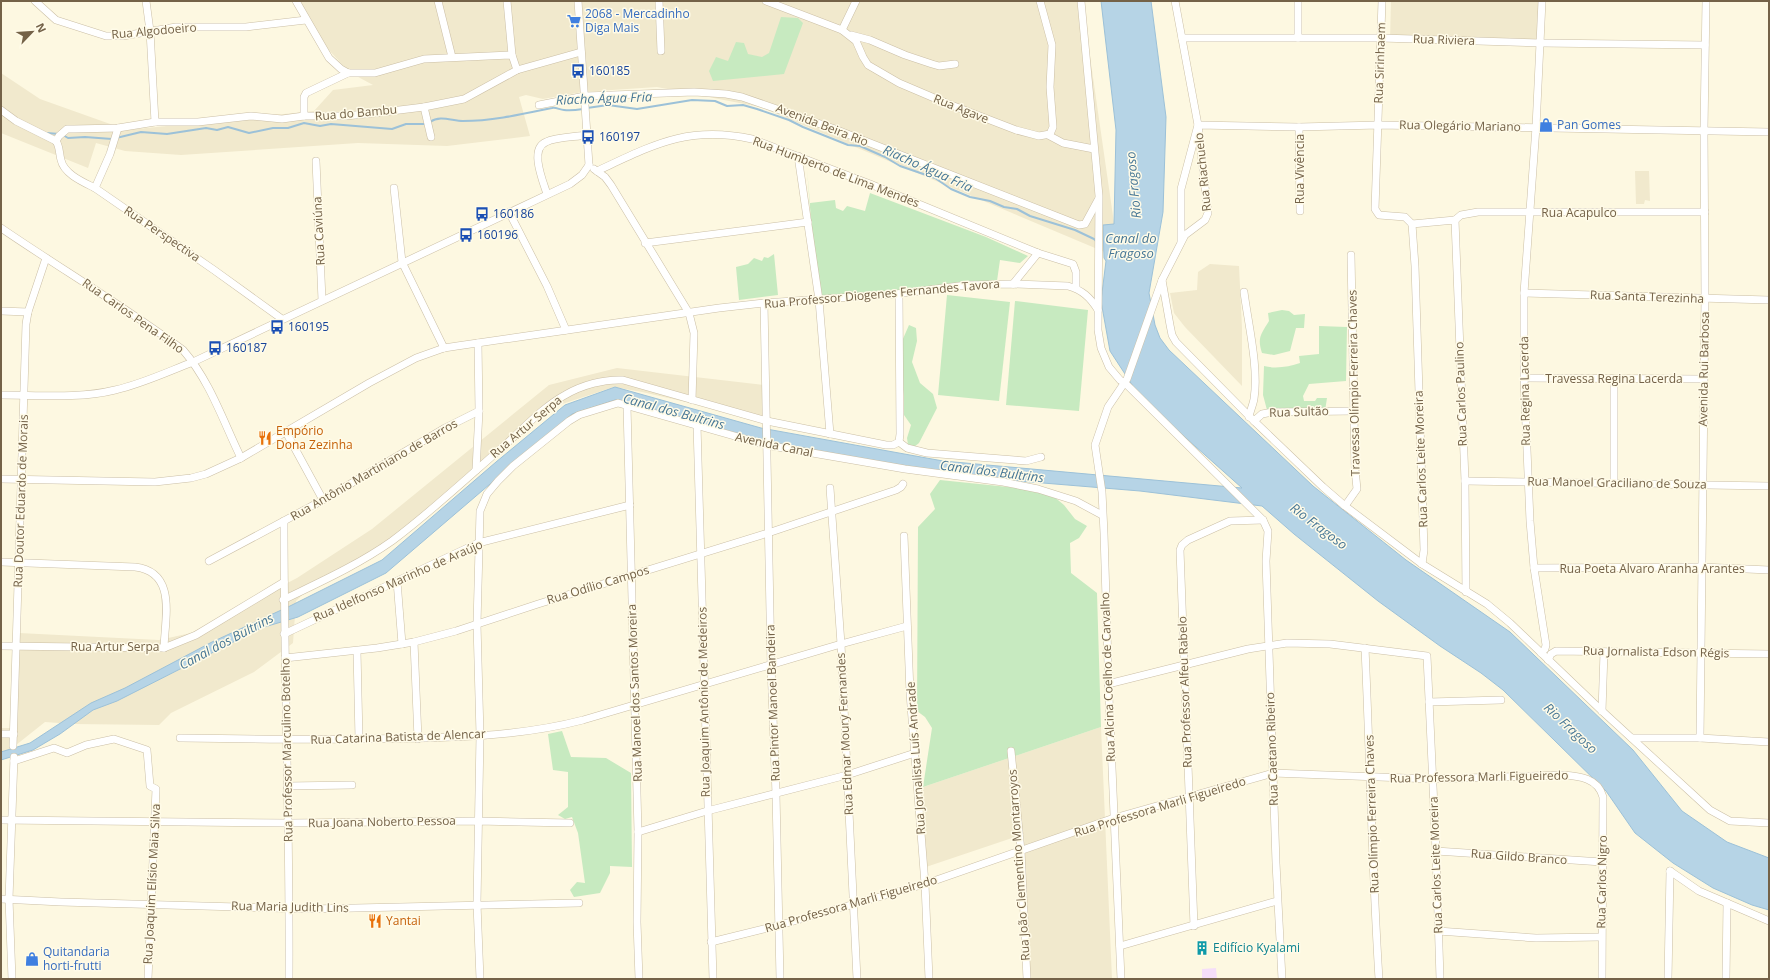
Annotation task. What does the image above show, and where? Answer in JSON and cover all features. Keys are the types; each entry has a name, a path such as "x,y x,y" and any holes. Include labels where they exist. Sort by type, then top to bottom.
{"street":[{"name":"Rua Algodoeiro","path":"35,1 56,20 106,36 123,36 176,28 246,27 306,20"},
{"path":"146,1 150,31 155,122"},
{"path":"296,1 329,58 337,66 348,73 375,73 424,59 512,55"},
{"path":"438,1 452,57"},
{"path":"507,1 512,55 517,70"},
{"path":"1,395 75,395 108,392 134,385 193,362 570,184 582,175 589,165 578,1"},
{"path":"659,1 661,52"},
{"name":"Rua Agave","path":"766,1 849,34 856,41 865,62 900,83 1011,128 1032,135 1048,135"},
{"path":"842,30 856,1"},
{"path":"1040,1 1050,37 1052,53 1050,87 1053,129 1048,135 1063,143 1094,149"},
{"name":"Avenida Beira Rio","path":"1081,1 1099,196 1098,310"},
{"name":"Rua Riachuelo","path":"1162,280 1186,233 1207,217 1208,213 1198,126 1175,1"},
{"path":"1298,1 1298,38"},
{"name":"Rua Sirinhaem","path":"1382,1 1379,125 1375,207 1378,214 1405,217 1412,224"},
{"name":"Rua Regina Lacerda","path":"1541,652 1545,649 1546,645 1534,568 1528,482 1524,378 1524,293 1536,128 1542,1"},
{"name":"Avenida Rui Barbosa","path":"1700,738 1705,298 1704,130 1706,1"},
{"path":"849,34 870,40 905,55 939,66 955,64"},
{"name":"Rua Riviera","path":"1182,38 1381,38 1540,43 1706,45"},
{"name":"Rua do Bambu","path":"348,73 306,93 304,98 304,116 344,116 424,107 464,99 517,70 582,52"},
{"name":"Avenida Beira Rio","path":"539,106 585,97 694,92 726,94 742,97 832,128 1063,219 1082,225 1089,219 1099,196"},
{"path":"424,107 431,137"},
{"path":"1,110 16,121 57,138 67,130 118,130 155,122 198,122 251,116 282,119 304,116"},
{"name":"Rua Olegário Mariano","path":"1198,126 1299,127 1379,125 1769,132"},
{"path":"1181,241 1181,189 1198,126"},
{"name":"Rua Vivência","path":"1299,127 1300,211"},
{"path":"95,188 118,130"},
{"path":"547,194 538,162 540,147 546,142 586,134"},
{"name":"Rua Humberto de Lima Mendes","path":"597,171 638,152 682,136 699,134 735,135 758,141 798,156 969,224 1038,254 1074,265 1076,272 1076,288"},
{"name":"Rua Perspectiva","path":"57,138 63,165 76,178 95,188 214,270 282,320"},
{"path":"798,156 819,300 830,434"},
{"name":"Rua Caviúna","path":"316,161 322,300"},
{"path":"589,165 608,181 689,313 694,333 692,400"},
{"path":"394,188 402,262 444,348"},
{"path":"509,212 547,286 566,330"},
{"name":"Rua Acapulco","path":"1454,220 1461,215 1469,213 1705,212"},
{"path":"1412,224 1454,220"},
{"name":"Rua Carlos Paulino","path":"1454,220 1465,481 1466,592"},
{"path":"645,242 808,222"},
{"name":"Rua Carlos Leite Moreira","path":"1412,224 1415,266 1424,542 1422,564"},
{"name":"Rua Carlos Pena Filho","path":"1,228 96,289 183,350 193,362 205,381 240,458"},
{"path":"1013,284 1038,254"},
{"name":"Travessa Olímpio Ferreira Chaves","path":"1345,506 1357,489 1355,469 1351,255"},
{"name":"Rua Doutor Eduardo de Morais","path":"14,746 24,395 28,312 46,258"},
{"path":"1162,280 1171,330 1176,342 1251,419 1323,487 1345,506 1422,564 1487,604 1510,623 1602,711 1697,799 1718,816 1736,822 1769,823"},
{"name":"Rua Alcina Coelho de Carvalho","path":"1121,979 1108,684 1104,533 1102,492 1095,445 1108,407 1126,381 1162,280"},
{"name":"Rua Professor Diogenes Fernandes Tavora","path":"1,479 173,482 206,474 240,458 416,358 444,348 526,335 764,303 899,294 956,286 1013,284 1056,285 1076,288"},
{"path":"1076,288 1087,295 1098,310 1098,330 1105,359 1112,372 1120,380 1126,381 1263,520"},
{"path":"1244,292 1253,349 1254,399 1251,419"},
{"name":"Rua Santa Terezinha","path":"1524,293 1769,300"},
{"path":"899,294 899,442 907,448 927,453 1026,461 1041,457"},
{"name":"Rua Pintor Manoel Bandeira","path":"764,303 771,665 780,925 780,979"},
{"path":"1,311 28,312"},
{"path":"476,470 479,411 478,343"},
{"name":"Travessa Regina Lacerda","path":"1524,378 1703,379"},
{"path":"1614,379 1614,484"},
{"name":"Rua Artur Serpa","path":"283,602 375,553 394,539 476,470 554,402 571,392 587,386 612,380 623,380 767,424 886,445 893,445 899,442"},
{"name":"Avenida Canal","path":"478,543 481,507 492,488 513,466 574,417 613,404 627,406 767,444 949,476 1021,485 1065,497 1102,515"},
{"name":"Rua Manoel dos Santos Moreira","path":"627,406 636,705 638,832 637,922 639,979"},
{"name":"Rua Antônio Martiniano de Barros","path":"209,561 323,500 445,428 479,411"},
{"name":"Rua Sultão","path":"1251,419 1262,414 1272,412 1354,411"},
{"name":"Rua Joaquim Antônio de Medeiros","path":"697,425 713,979"},
{"path":"286,432 323,500"},
{"name":"Rua Manoel Graciliano de Souza","path":"1465,481 1769,486"},
{"name":"Rua Odílio Campos","path":"285,658 357,651 414,642 700,555 896,490 903,484"},
{"name":"Rua Edmar Moury Fernandes","path":"830,488 841,644 855,903 857,979"},
{"name":"Rua Idelfonso Marinho de Araújo","path":"284,630 397,581 478,543 630,505"},
{"name":"Rua Caetano Ribeiro","path":"1263,520 1268,531 1266,561 1277,901 1282,979"},
{"name":"Rua Professor Alfeu Rabelo","path":"1194,926 1181,547 1188,540 1230,521 1263,520"},
{"name":"Rua Professor Marculino Botelho","path":"284,521 283,602 289,823 289,979"},
{"name":"Rua Jornalista Luís Andrade","path":"904,536 907,626 925,884 929,979"},
{"path":"478,543 477,624 480,735 477,904 480,979"},
{"path":"1,562 135,567 151,571 159,578 165,591 164,648"},
{"name":"Rua Poeta Alvaro Aranha Arantes","path":"1534,568 1702,567 1769,570"},
{"path":"397,581 402,644"},
{"name":"Rua Artur Serpa","path":"1,646 164,648 196,635 284,582"},
{"name":"Rua Catarina Batista de Alencar","path":"180,738 286,740 418,739 526,732 553,727 636,705 907,626"},
{"path":"414,642 418,739"},
{"path":"1108,684 1269,644 1319,643 1365,648"},
{"name":"Rua Carlos Leite Moreira","path":"1365,648 1427,656 1440,979"},
{"name":"Rua Olímpio Ferreira Chaves","path":"1365,648 1379,979"},
{"path":"357,651 359,739"},
{"name":"Rua Jornalista Edson Régis","path":"1548,660 1551,654 1556,651 1769,654"},
{"path":"1602,711 1604,652"},
{"path":"1429,702 1500,700"},
{"path":"1,734 14,734"},
{"path":"1632,738 1700,738 1769,742"},
{"name":"Rua Joaquim Elísio Maia Silva","path":"12,821 14,759 54,748 67,753 86,745 114,739 147,750 150,786 156,790 148,979"},
{"name":"Rua João Clementino Montarroyos","path":"1011,751 1021,851 1027,979"},
{"path":"638,832 707,811 847,775 915,753"},
{"name":"Rua Professora Marli Figueiredo","path":"711,942 780,925 925,884 1114,818 1273,773 1432,779 1563,774 1583,777 1598,786"},
{"path":"287,786 352,785"},
{"name":"Rua Carlos Nigro","path":"1598,786 1602,793 1603,804 1602,979"},
{"name":"Rua Joana Noberto Pessoa","path":"1,820 289,823 478,821 570,823"},
{"path":"12,821 9,899 12,979"},
{"name":"Rua Gildo Branco","path":"1436,851 1602,862"},
{"path":"1668,979 1670,872 1699,890 1769,921"},
{"name":"Rua Maria Judith Lins","path":"1,899 69,903 290,908 579,903"},
{"path":"1120,946 1277,901"},
{"path":"1726,979 1727,903"},
{"path":"1438,931 1536,938 1602,937"}],"shaded area":[{"path":"293,1 1082,1 1115,230 1114,256 760,107 657,87 582,92 543,99 526,95 519,97 530,136 447,146 358,143 181,155 125,151 96,143 88,168 1,133 1,73 40,99 127,130 314,111 333,90 373,85 349,72 307,26"},
{"path":"1391,1 1541,1 1537,42 1390,40"},
{"path":"1635,171 1649,171 1650,201 1645,200 1644,204 1636,204"},
{"path":"1210,264 1239,266 1242,328 1242,386 1185,327 1174,313 1170,293 1197,290 1198,272"},
{"path":"617,368 765,385 765,420 614,387 559,405 520,427 387,544 317,581 296,601 293,643 254,672 171,713 159,725 73,724 45,722 11,749 1,754 1,728 14,728 19,633 159,640 191,633 297,578 372,529 549,385"},
{"path":"1101,727 1112,979 1027,979 1024,834 926,867 923,787"},
{"path":"1216,968 1217,979 1202,979 1202,969"}],"green space":[{"path":"781,17 798,18 803,23 784,74 713,81 709,71 716,57 728,61 736,42 744,43 748,54 762,57 769,53"},
{"path":"807,169 810,203 835,200 836,208 843,211 847,206 865,211 870,193 986,237 1028,256 1020,263 1000,260 997,281 966,282 819,300 815,271"},
{"path":"774,254 778,295 739,300 736,267 748,264 754,258 762,261 764,257 768,258"},
{"path":"947,295 1010,302 999,401 938,395"},
{"path":"1015,301 1088,310 1079,411 1006,405"},
{"path":"1282,310 1289,311 1294,315 1305,314 1304,328 1296,328 1290,351 1274,355 1262,353 1260,340 1269,321 1268,313"},
{"path":"909,325 916,328 917,341 912,362 920,383 933,394 937,408 919,443 914,447 908,445 907,438 911,425 904,415 904,396 900,372 899,348"},
{"path":"1319,326 1347,327 1346,381 1309,384 1303,396 1304,401 1315,401 1317,398 1327,398 1325,411 1267,410 1263,395 1264,366 1291,366 1300,363 1299,356 1319,354"},
{"path":"940,480 1047,491 1064,505 1075,519 1087,526 1079,538 1070,543 1071,573 1097,593 1101,727 923,787 932,728 925,717 917,711 918,527 935,509 930,494"},
{"path":"562,731 571,757 606,758 631,773 632,867 610,866 610,873 600,893 574,897 570,890 577,882 585,883 578,833 572,817 565,819 558,815 568,807 568,772 553,770 548,734"}],"water":[{"name":"Canal do Fragoso","path":"1101,1 1151,1 1166,117 1163,212 1149,293 1155,325 1160,338 1169,350 1313,486 1406,560 1510,632 1633,750 1682,811 1727,842 1769,858 1769,910 1752,905 1713,888 1673,863 1635,833 1606,791 1503,690 1378,601 1294,534 1262,506 1140,491 958,476 761,441 615,400 572,414 386,573 298,617 261,628 117,701 93,710 60,734 33,750 1,760 1,752 30,743 91,703 125,688 212,642 290,606 382,560 565,405 615,387 761,428 943,461 1242,488 1140,397 1110,351 1101,301 1106,261 1104,258 1103,225 1114,224 1116,130"}],"waterway":[{"name":"Riacho Água Fria","path":"587,108 608,105 637,109 692,100 715,101 727,106 743,105 789,120 848,145 860,146 885,157 900,166 935,178 951,189 970,197 990,201 1004,207 1017,209 1030,216 1075,230 1096,241"},
{"name":"Riacho Água Fria","path":"430,122 438,119 463,121 485,120 554,108 562,110 583,109"},
{"name":"Riacho Água Fria","path":"63,135 68,138 85,137 112,139 141,132 167,134 206,128 217,130 228,127 249,133 273,128 288,128 304,123 320,126 331,124 392,129 406,124 426,124"},
{"name":"Riacho Água Fria","path":"47,133 59,134"}],"place":[{"name":"2068 - Mercadinho Diga Mais","path":"574,21"},
{"name":"160185","path":"578,71"},
{"name":"Pan Gomes","path":"1546,125"},
{"name":"160197","path":"588,137"},
{"name":"160186","path":"482,214"},
{"name":"160196","path":"466,235"},
{"name":"160195","path":"277,327"},
{"name":"160187","path":"215,348"},
{"name":"Empório Dona Zezinha","path":"265,438"},
{"name":"Yantai","path":"375,921"},
{"name":"Edifício Kyalami","path":"1202,948"},
{"name":"Quitandaria horti-frutti","path":"32,959"}],"water label":[{"name":"Rio Fragoso","path":"1133,185"},
{"name":"Canal dos Bultrins","path":"674,411"},
{"name":"Canal dos Bultrins","path":"992,471"},
{"name":"Rio Fragoso","path":"1319,526"},
{"name":"Canal dos Bultrins","path":"226,641"},
{"name":"Rio Fragoso","path":"1571,728"}]}
